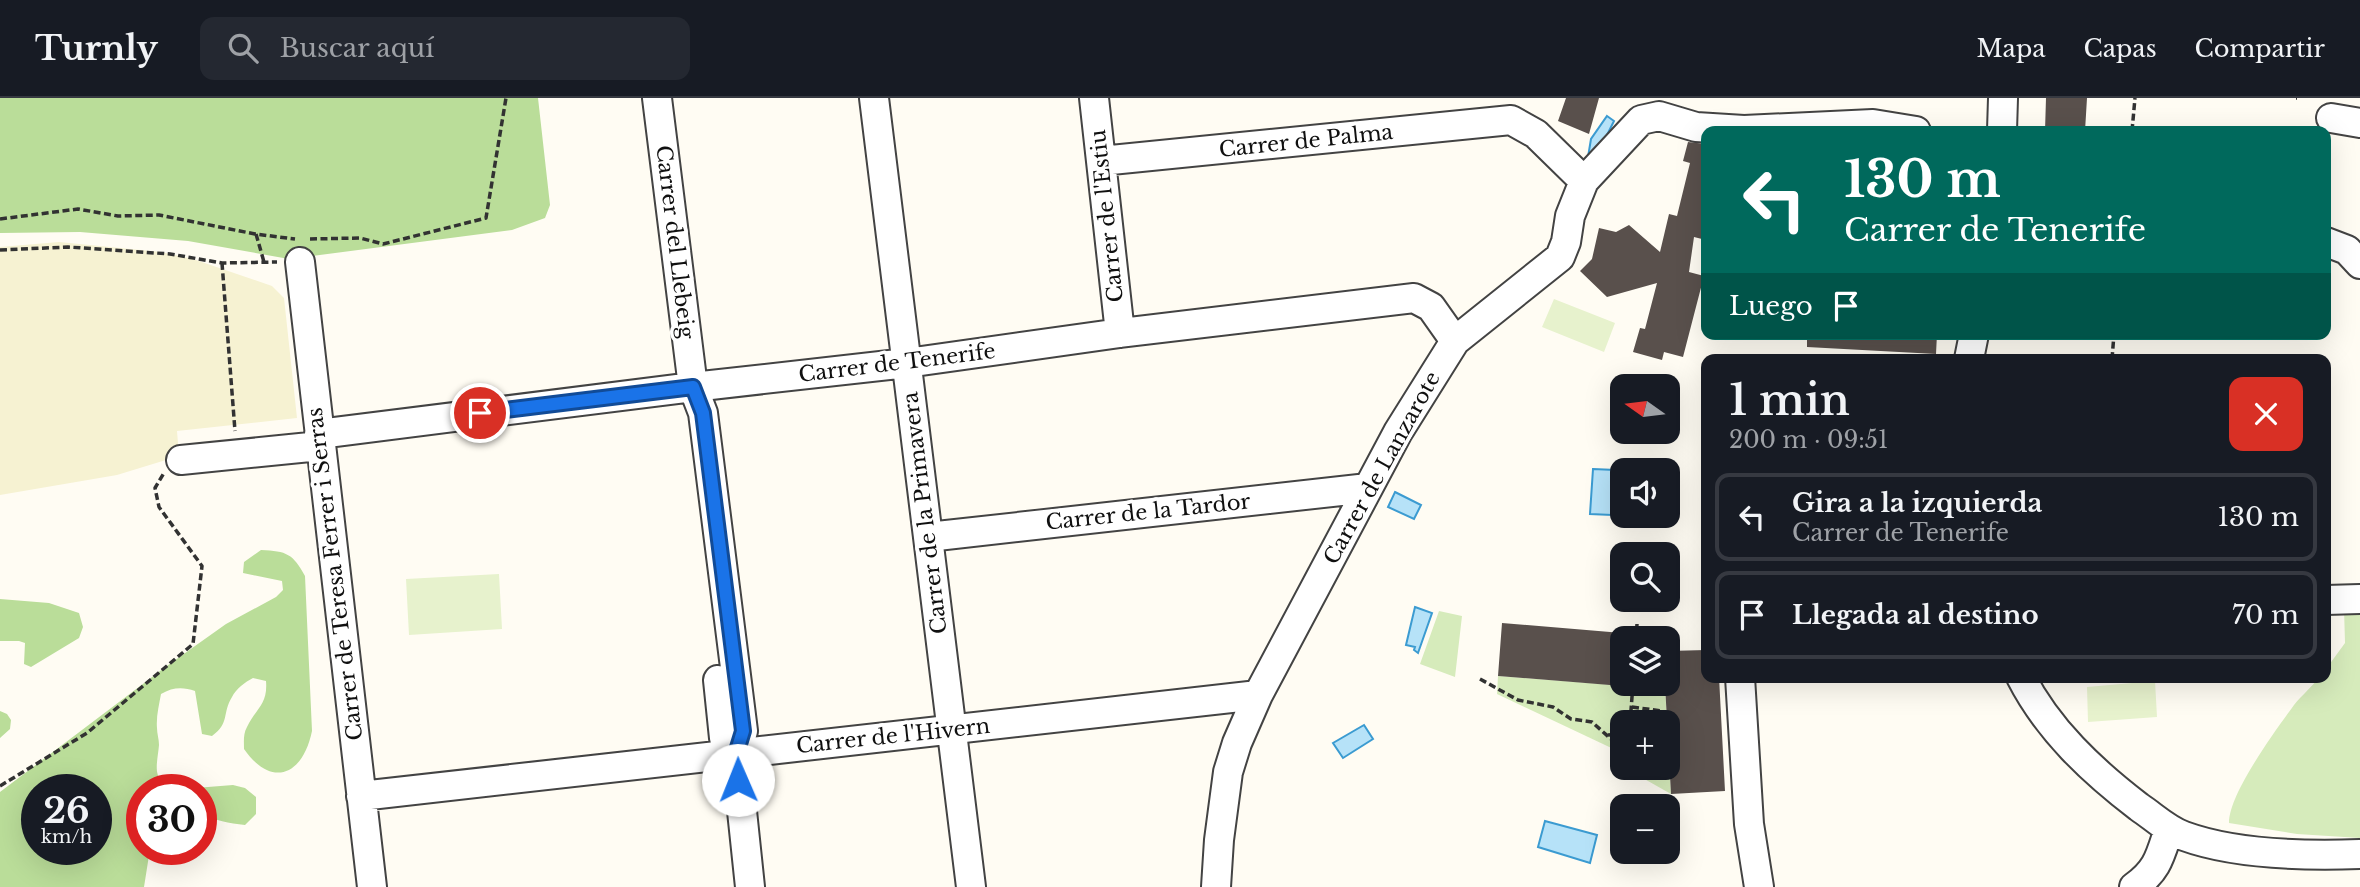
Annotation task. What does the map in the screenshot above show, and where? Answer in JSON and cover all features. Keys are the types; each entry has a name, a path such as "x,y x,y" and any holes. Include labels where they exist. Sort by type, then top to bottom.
{"street":[{"name":"Carrer del Llebeig","path":"657,98 693,387 703,413 743,731 736,754 750,887"},
{"name":"Carrer de la Primavera","path":"874,98 971,887"},
{"name":"Carrer de l'Estiu","path":"1094,98 1120,333"},
{"path":"2002,126 2003,98"},
{"path":"1584,181 1642,120 1659,116 1701,127"},
{"path":"2331,118 2360,123"},
{"name":"Carrer de Palma","path":"1101,161 1511,120 1536,134 1584,181"},
{"path":"1837,126 1886,126"},
{"name":"Carrer de Lanzarote","path":"1216,887 1228,772 1237,743 1258,695 1398,432 1455,341 1560,257 1566,243 1570,216 1584,181"},
{"path":"2331,244 2347,250 2360,264"},
{"name":"Carrer de Teresa Ferrer i Serras","path":"300,262 372,887"},
{"name":"Carrer de Tenerife","path":"181,460 693,387 907,363 1120,333 1414,298 1431,307 1455,341"},
{"name":"Carrer de la Tardor","path":"928,537 1368,488"},
{"path":"2331,600 2360,599"},
{"path":"1740,683 1749,824 1759,887"},
{"path":"2024,683 2032,700 2067,743 2112,786 2169,829 2185,836 2226,846 2277,852 2360,854"},
{"name":"Carrer de l'Hivern","path":"361,796 1258,695"},
{"path":"2134,887 2149,876 2158,861 2169,829"}],"path":[{"path":"0,219 78,209 118,216 159,215 256,234 298,239 360,238 383,244 486,219 506,98"},
{"path":"2132,126 2135,98"},
{"path":"256,234 264,262"},
{"path":"0,250 68,247 170,254 222,262 300,262"},
{"path":"222,262 236,454"},
{"path":"0,786 87,733 192,644 202,566 159,507 155,488 161,475 181,460"},
{"path":"1480,679 1518,700 1553,707 1571,719 1592,722 1610,737"},
{"path":"1632,696 1632,710"},
{"path":"1632,707 1661,710"},
{"path":"1606,735 1610,735"}],"shaded area":[{"path":"59,242 161,252 193,259 272,286 284,298 297,418 177,431 179,456 117,475 0,495 0,247"}],"green space":[{"path":"0,98 538,98 550,205 545,218 512,230 289,259 188,241 80,232 0,233"},
{"path":"1554,299 1615,323 1604,352 1542,327"},
{"path":"261,550 288,555 305,576 312,731 302,758 285,772 275,772 255,762 244,749 246,730 263,701 266,681 253,678 238,689 229,703 224,722 212,736 202,734 195,691 178,688 165,692 161,694 157,715 157,774 126,774 126,865 147,865 144,887 0,887 0,792 21,776 21,865 112,865 112,774 24,774 164,668 226,624 276,597 283,590 282,581 243,573 244,562"},
{"path":"499,574 502,629 409,635 406,579"},
{"path":"0,599 49,603 79,613 83,627 79,638 31,667 24,664 25,643 0,641"},
{"path":"2344,608 2360,609 2360,838 2297,834 2229,823 2237,795 2255,762 2294,705 2314,683 2331,683 2331,662 2345,643"},
{"path":"1439,611 1462,616 1455,677 1420,664"},
{"path":"1498,676 1610,685 1610,696 1666,696 1666,710 1610,710 1610,747 1497,694"},
{"path":"2155,683 2157,717 2088,722 2087,687"},
{"path":"0,711 7,714 11,720 10,729 0,738"},
{"path":"1646,780 1670,780 1671,794"},
{"path":"233,785 245,788 256,797 256,814 245,825 217,820 217,786"}],"water":[{"path":"1607,116 1614,121 1584,181 1591,139"},
{"path":"1593,469 1610,470 1610,515 1590,514"},
{"path":"1395,492 1421,505 1414,519 1388,507"},
{"path":"1415,607 1432,613 1418,653 1414,650 1415,647 1406,645"},
{"path":"1364,725 1373,739 1343,758 1333,743"},
{"path":"1545,821 1597,835 1590,863 1538,847"}],"building":[{"path":"1566,98 1599,98 1589,134 1558,121"},
{"path":"2046,98 2087,98 2085,126 2045,126"},
{"path":"1688,142 1701,143 1701,239 1694,237 1689,272 1701,275 1701,288 1683,357 1664,352 1662,360 1633,352 1640,328 1645,329 1657,283 1607,297 1580,271 1592,259 1599,228 1616,232 1629,225 1660,252 1669,214 1677,216 1690,163 1683,161"},
{"path":"1807,340 1937,340 1936,354 1807,347"},
{"path":"1502,623 1610,632 1610,685 1498,676"},
{"path":"1701,650 1701,683 1719,683 1725,791 1671,794 1670,780 1680,780 1680,710 1666,710 1666,696 1680,696 1680,651"}],"route":[{"path":"480,413 693,387 703,413 743,731 736,754 738,780"}]}
